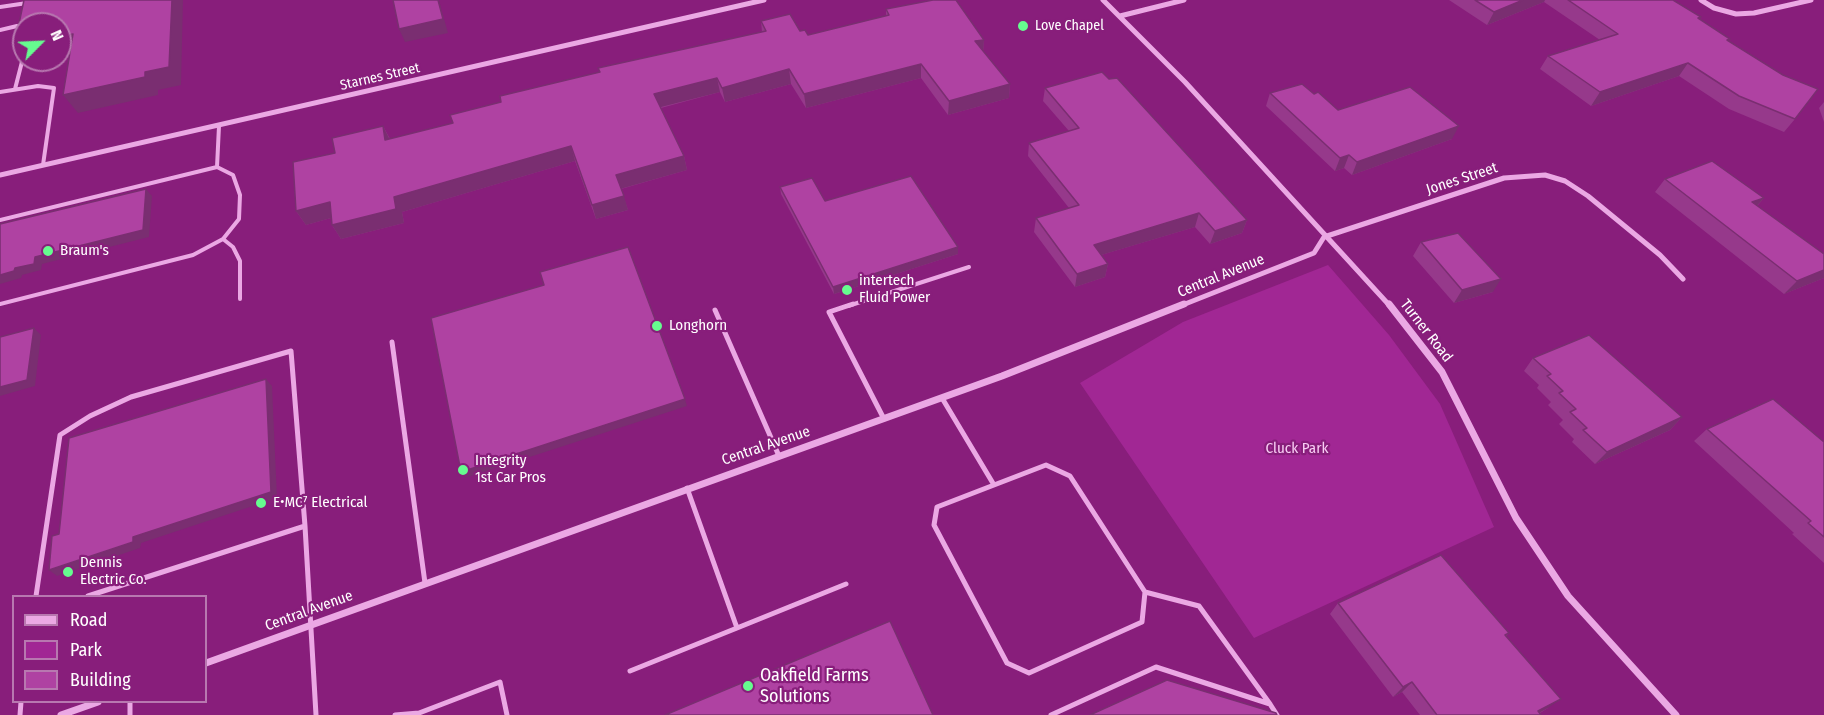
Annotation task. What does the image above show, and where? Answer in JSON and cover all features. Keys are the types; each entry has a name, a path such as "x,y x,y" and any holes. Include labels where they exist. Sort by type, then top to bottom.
{"street":[{"name":"Starnes Street","path":"0,175 764,0"},
{"name":"Turner Road","path":"1103,0 1185,82 1324,237 1391,307 1442,372 1516,518 1568,596 1676,715"},
{"path":"1120,16 1184,0"},
{"path":"1701,0 1714,8 1736,14 1754,13 1811,0"},
{"name":"Jones Street","path":"1324,237 1504,178 1545,175 1565,181 1588,196 1660,255 1683,279"},
{"name":"Central Avenue","path":"207,663 942,398 1314,254 1324,237"},
{"path":"61,715 95,703"}],"lane":[{"path":"0,7 30,2"},
{"path":"15,89 19,72"},
{"path":"0,92 38,86 54,88 43,165"},
{"path":"217,167 219,126"},
{"path":"0,220 217,167 233,175 240,195 239,219 223,239 193,255 0,304"},
{"path":"223,239 233,247 240,261 240,299"},
{"path":"884,418 830,312 969,267"},
{"path":"715,309 779,456"},
{"path":"392,342 425,583"},
{"path":"36,595 60,435 90,416 131,397 291,351 305,526 316,715"},
{"path":"942,398 994,485"},
{"path":"1046,465 1070,476 1144,592 1142,622 1029,673 1007,663 934,525 937,507 994,485 1046,465"},
{"path":"687,488 737,628"},
{"path":"94,595 305,526"},
{"path":"630,671 846,584"},
{"path":"1144,592 1199,606 1277,715"},
{"path":"1051,715 1156,668 1270,704"},
{"path":"395,715 419,714 501,682 507,715"}],"green space":[{"name":"Cluck Park","path":"1328,265 1389,335 1440,404 1494,527 1254,638 1080,383 1183,322"}],"building":[{"path":"24,0 172,0 169,67 145,72 145,77 63,95 67,72 72,72 72,12 21,12"},
{"path":"393,0 438,0 443,19 399,29"},
{"path":"933,0 956,0 984,40 975,41 1010,84 949,101 921,64 804,94 789,69 722,88 717,78 654,94 684,156 616,175 624,196 592,205 571,146 394,197 396,209 332,225 330,202 296,211 293,162 335,153 332,138 383,126 385,140 453,123 450,115 501,102 500,96 600,72 598,68 766,31 761,21 790,14 800,31 805,30 808,35 889,15 886,9"},
{"path":"1475,0 1523,0 1494,12"},
{"path":"1568,0 1673,0 1730,39 1727,40 1783,75 1818,89 1795,119 1739,96 1688,63 1600,92 1548,56 1618,34"},
{"path":"1102,72 1109,79 1117,78 1247,220 1215,231 1199,213 1094,245 1108,264 1077,274 1036,218 1079,205 1029,143 1079,128 1045,88"},
{"path":"1302,84 1314,94 1318,92 1338,110 1410,87 1459,126 1357,162 1349,155 1340,158 1270,93"},
{"path":"1712,161 1764,198 1752,202 1824,254 1824,270 1797,281 1665,179"},
{"path":"911,176 958,247 833,287 780,187 812,178 825,201"},
{"name":"Braum's","path":"146,189 143,230 35,257 34,264 15,268 14,271 0,275 0,224"},
{"path":"1458,233 1501,279 1462,290 1421,242"},
{"path":"628,247 685,399 461,472 431,318 544,285 540,272"},
{"path":"34,328 27,380 0,387 0,337"},
{"path":"1589,335 1682,417 1607,452 1583,430 1587,428 1570,412 1576,409 1559,393 1563,391 1547,376 1551,374 1533,358"},
{"path":"266,379 271,492 133,537 133,542 49,570 52,536 59,534 69,438"},
{"path":"1773,399 1824,442 1824,537 1808,523 1811,521 1707,429"},
{"path":"1441,555 1509,633 1505,635 1561,699 1538,711 1541,715 1437,715 1412,682 1403,687 1338,603"},
{"path":"890,621 933,715 665,715"},
{"path":"1167,680 1276,713 1277,715 1090,715"}],"place":[{"name":"Love Chapel","path":"1023,26"},
{"name":"Braum's","path":"48,251"},
{"name":"intertech Fluid Power","path":"847,290"},
{"name":"Longhorn","path":"657,326"},
{"name":"Integrity 1st Car Pros","path":"463,470"},
{"name":"E•MC⁷ Electrical","path":"261,503"},
{"name":"Dennis Electric Co.","path":"68,572"},
{"name":"Oakfield Farms Solutions","path":"748,686"}]}
